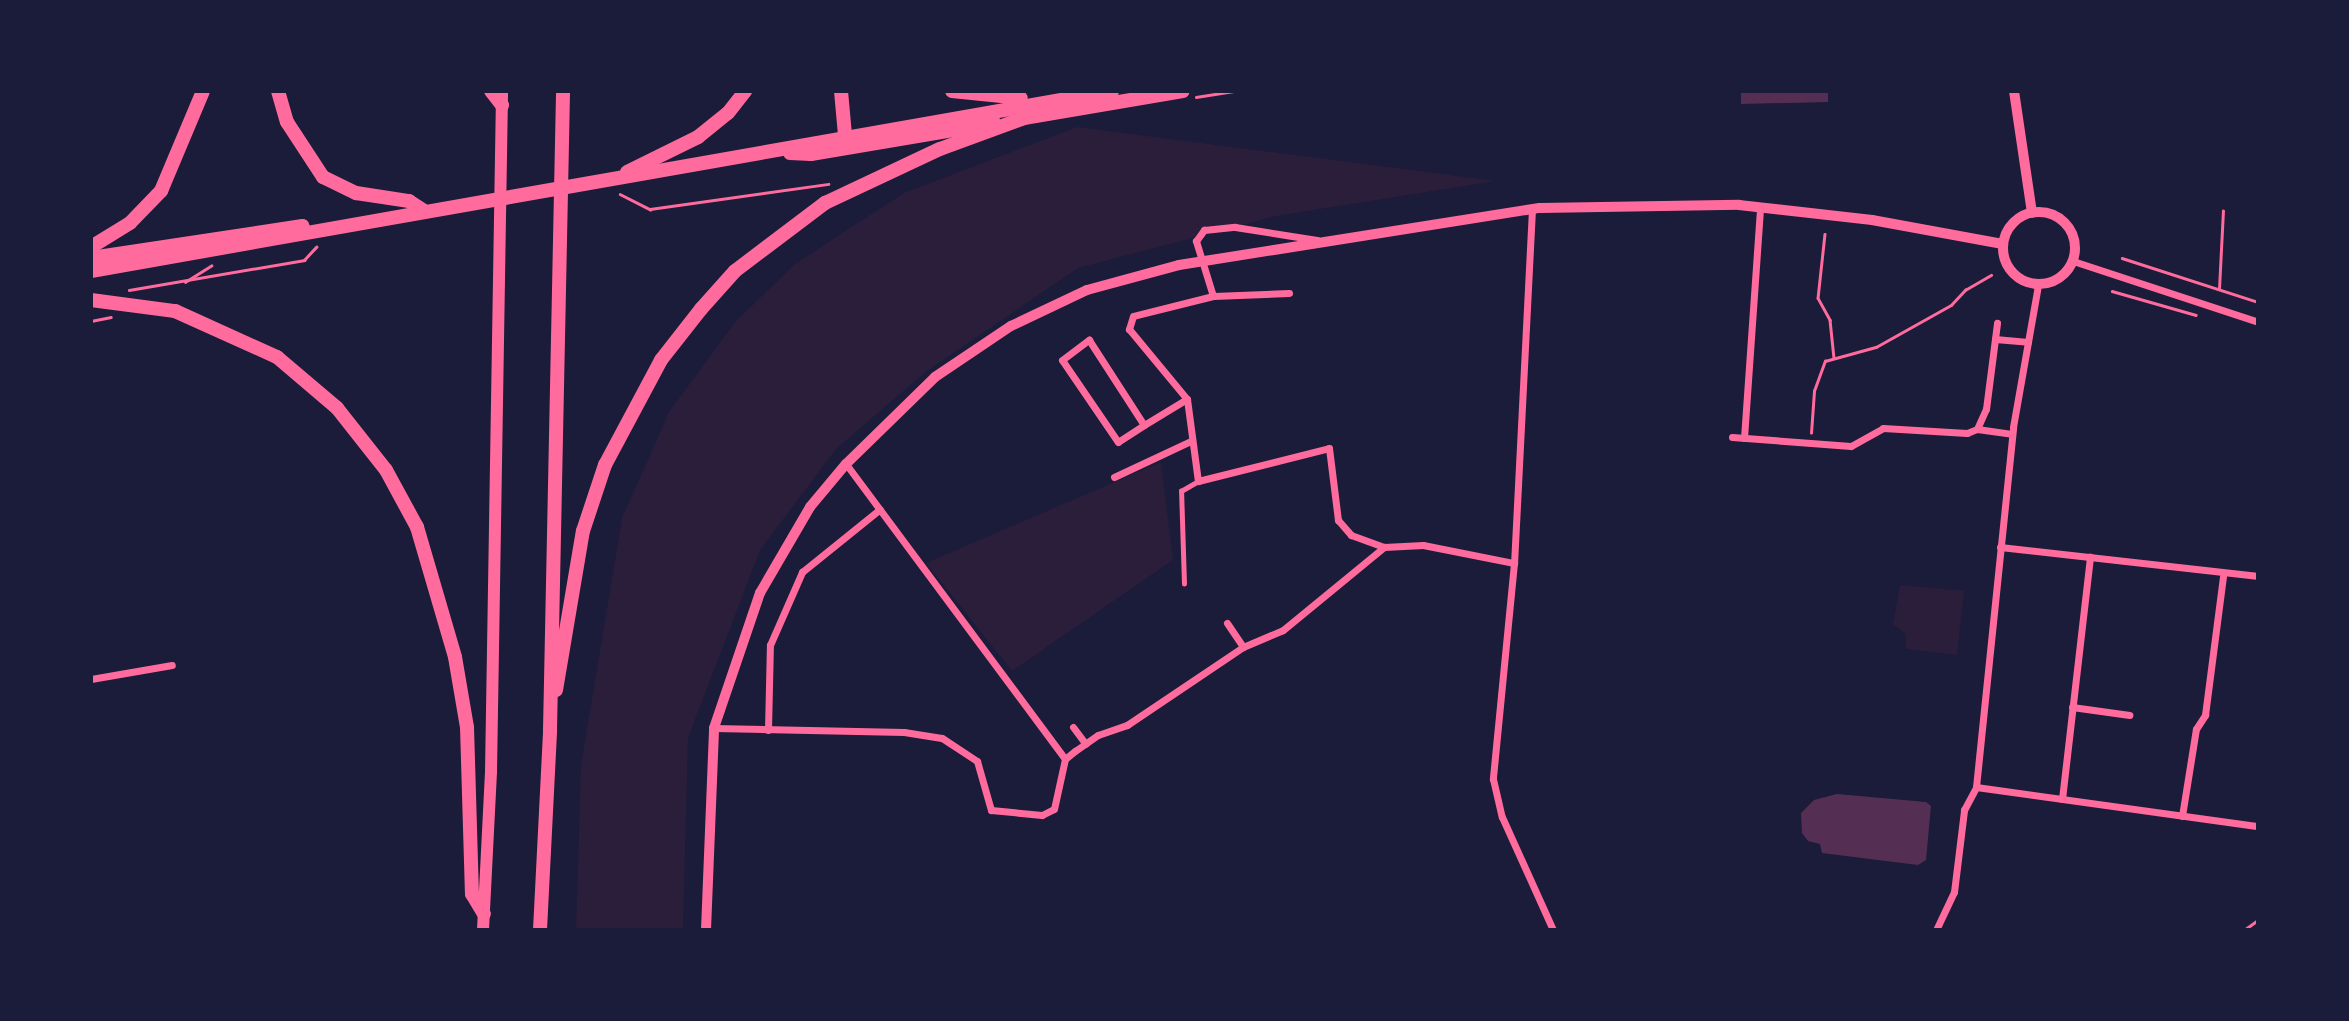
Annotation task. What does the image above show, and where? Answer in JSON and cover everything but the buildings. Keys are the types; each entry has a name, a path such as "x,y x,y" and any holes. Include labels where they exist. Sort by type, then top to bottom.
{"main road":[{"path":"91,247 130,223 161,191 203,91"},
{"path":"278,91 287,122 323,177 356,192 409,201 423,210"},
{"path":"483,930 491,772 502,98 491,91"},
{"path":"540,930 550,730 563,91"},
{"path":"606,181 698,137 728,113 745,91"},
{"path":"841,91 845,135"},
{"path":"952,91 1012,99 1078,96"},
{"path":"91,271 423,210 771,153 845,135 1112,91"},
{"path":"771,153 821,152 1183,91"},
{"path":"550,730 583,531 605,465 660,360 735,271 825,203 940,149 1027,117"},
{"path":"821,152 845,135"},
{"path":"91,258 258,231 391,216"},
{"path":"91,300 175,311 278,357 337,408 386,470 417,527 455,657 467,727 472,894 484,915"}],"street":[{"path":"2014,91 2032,213"},
{"path":"706,930 714,728 760,593 810,507 846,464 935,377 1011,326 1087,290 1179,265 1206,263 1321,241 1532,209 1760,207 1872,220 2003,244"},
{"path":"1744,438 1760,207"},
{"path":"1532,209 1514,563 1493,779 1502,817 1553,930"},
{"path":"2032,213 2053,215 2070,229 2073,261 2059,278 2038,285 2011,272 2003,244 2016,221 2032,213"},
{"path":"1213,296 1206,263 1196,241 1204,230 1235,227 1321,241"},
{"path":"2073,261 2258,322"},
{"path":"1936,930 1954,892 1964,810 1976,787 2012,434 2038,285"},
{"path":"1289,293 1213,296 1133,316 1129,329 1188,399 1191,441 1198,481 1329,448 1338,520 1351,536 1384,547 1423,545 1514,563"},
{"path":"1977,429 1986,409 1997,323"},
{"path":"1144,425 1089,340 1062,360 1118,442 1188,399"},
{"path":"1995,340 2028,342"},
{"path":"1732,437 1851,446 1883,428 1967,433 1977,429 2012,434"},
{"path":"1114,477 1191,441"},
{"path":"846,464 1065,759"},
{"path":"768,730 770,645 803,572 880,509"},
{"path":"714,728 904,732 942,738 977,761 991,810 1003,814 1042,815 1054,809 1065,759 1086,744 1127,725 1243,647 1283,630 1320,604 1384,547"},
{"path":"2000,547 2258,576"},
{"path":"2062,799 2090,557"},
{"path":"2182,816 2196,729 2205,715 2223,576"},
{"path":"1227,623 1243,647"},
{"path":"91,679 172,665"},
{"path":"2073,706 2129,715"},
{"path":"1073,727 1086,744"},
{"path":"1976,787 2258,826"}],"lane":[{"path":"1184,584 1181,491 1198,481"}],"path":[{"path":"626,194 650,209 813,183"},
{"path":"2219,289 2223,211"},
{"path":"1825,234 1818,298 1830,320 1833,357"},
{"path":"126,293 165,283 185,282 304,260 324,239"},
{"path":"2122,258 2258,302"},
{"path":"1810,443 1815,390 1825,361 1875,347 1940,312 1991,275"},
{"path":"2112,290 2197,316"},
{"path":"91,321 103,321"},
{"path":"2244,930 2258,920"}],"shaded area":[{"path":"1077,127 1496,181 1276,216 1078,268 924,373 836,449 760,550 688,738 683,930 576,930 581,766 622,518 669,412 736,321 795,264 904,193"},
{"path":"1161,462 1173,560 1012,671 926,563"},
{"path":"1900,585 1964,591 1957,655 1906,649 1906,634 1893,624"}]}
